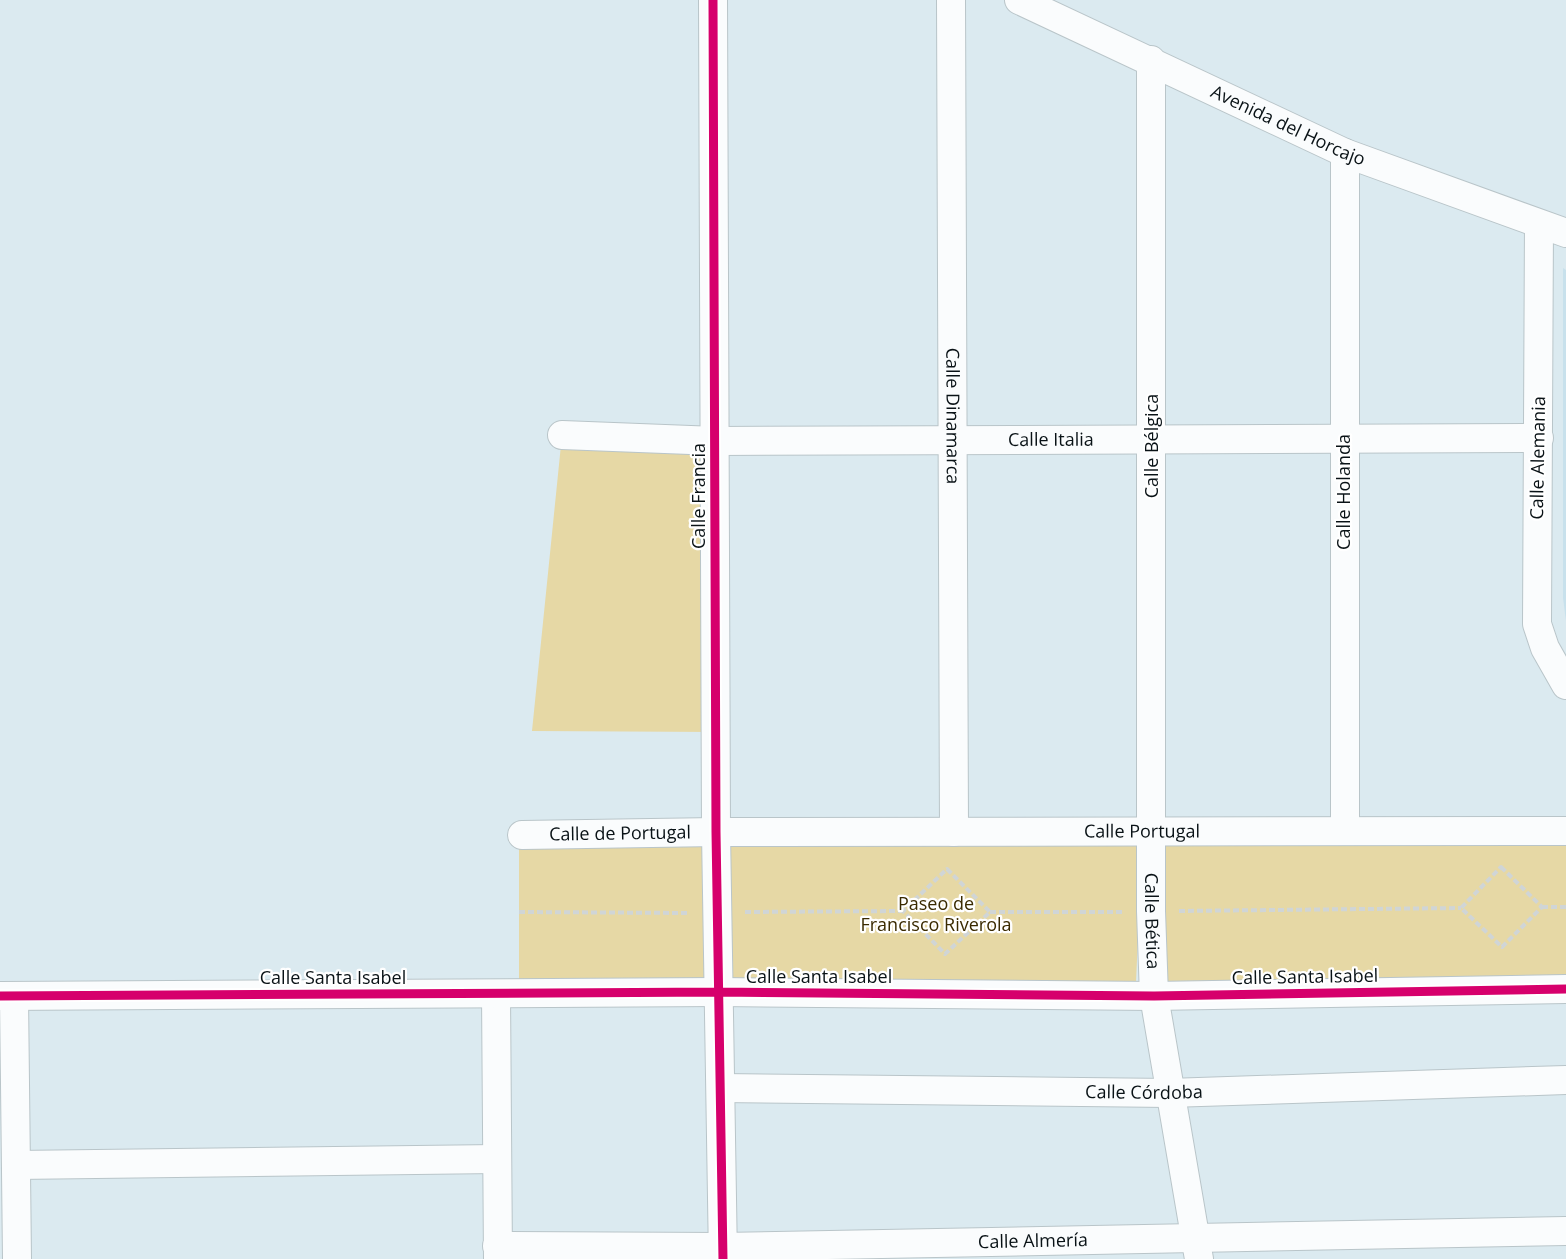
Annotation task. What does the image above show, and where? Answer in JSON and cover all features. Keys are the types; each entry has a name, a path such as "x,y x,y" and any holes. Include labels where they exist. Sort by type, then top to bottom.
{"street":[{"name":"Calle Francia","path":"713,0 716,832 722,1253"},
{"name":"Calle Dinamarca","path":"951,0 954,832"},
{"name":"Avenida del Horcajo","path":"1019,0 1345,153 1566,233"},
{"name":"Calle Bélgica","path":"1151,60 1153,831"},
{"name":"Calle Holanda","path":"1345,153 1345,831"},
{"name":"Calle Alemania","path":"1539,224 1537,624 1545,648 1566,685"},
{"name":"Calle Italia","path":"562,435 716,441 1539,438"},
{"name":"Calle Bética","path":"1153,831 1151,912 1154,996 1196,1249"},
{"name":"Calle Portugal","path":"716,832 1566,831"},
{"name":"Calle de Portugal","path":"522,835 716,832"},
{"name":"Calle Santa Isabel","path":"7,996 719,992 1154,996 1566,989"},
{"path":"496,994 498,1252"},
{"path":"7,996 16,1165 17,1259"},
{"name":"Calle Córdoba","path":"721,1088 1169,1093 1566,1080"},
{"path":"16,1165 497,1159"},
{"name":"Calle Almería","path":"498,1252 722,1253 1196,1249 1566,1231"}],"path":[{"path":"1461,908 1501,867 1542,907 1566,907"},
{"path":"990,912 947,869 903,911 945,954 990,912 1461,908 1502,947 1542,907"}],"shaded area":[{"path":"1563,268 1566,270 1566,621 1563,598"}],"green space":[{"path":"562,435 716,441 716,732 532,731"},
{"path":"706,844 708,981 519,981 519,846"},
{"path":"1163,844 1566,845 1566,979 1162,981"},
{"name":"Paseo de Francisco Riverola","path":"731,846 1142,846 1136,982 730,982"}],"cycle path":[{"path":"713,0 716,832 723,1259"},
{"path":"0,996 719,992 1154,996 1566,989"}]}
